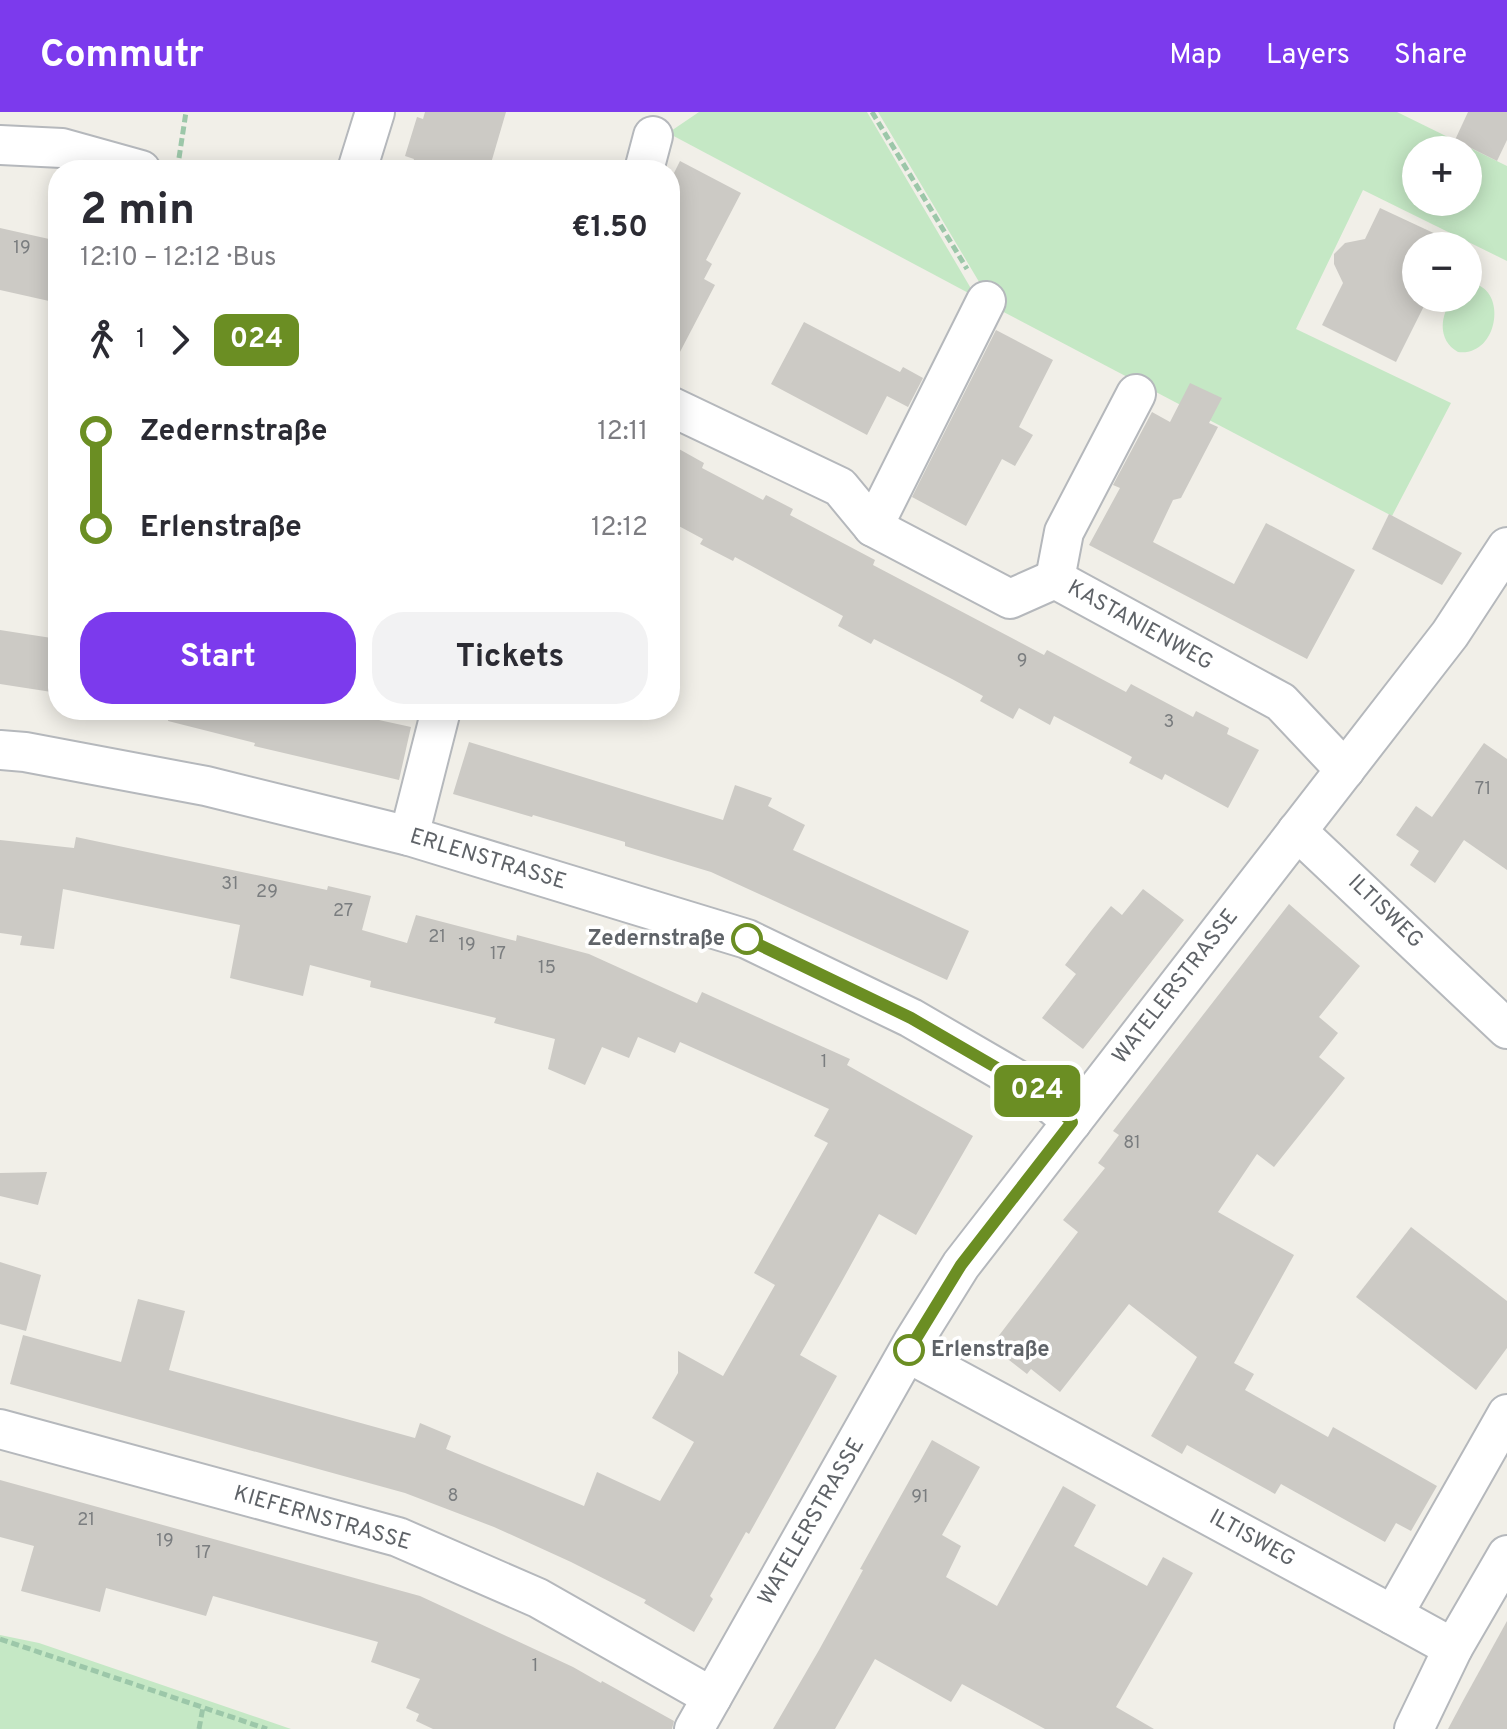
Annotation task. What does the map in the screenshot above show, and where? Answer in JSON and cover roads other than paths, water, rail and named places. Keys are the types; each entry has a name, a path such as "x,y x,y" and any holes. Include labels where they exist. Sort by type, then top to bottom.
{"street":[{"path":"360,160 375,112"},
{"path":"0,145 62,148 105,160"},
{"path":"873,527 986,301"},
{"path":"1055,579 1064,532 1136,394"},
{"name":"KASTANIENWEG","path":"680,411 840,487 873,527 1010,599 1055,579 1281,702 1345,770"},
{"name":"WATELERSTRASSE","path":"703,1713 961,1265 1450,634 1507,547"},
{"path":"409,836 438,720"},
{"name":"ERLENSTRASSE","path":"0,750 206,786 409,836 747,939 911,1018 1035,1090 1072,1122"},
{"name":"ILTISWEG","path":"1297,831 1507,1029"},
{"name":"ILTISWEG","path":"908,1353 1400,1604 1453,1648"},
{"path":"1400,1604 1507,1414"},
{"name":"KIEFERNSTRASSE","path":"0,1429 398,1537 538,1598 703,1713"},
{"path":"1414,1729 1453,1648 1507,1555"}],"place":[{"name":"Zedernstraße","path":"747,939"},
{"name":"Erlenstraße","path":"909,1350"}]}
